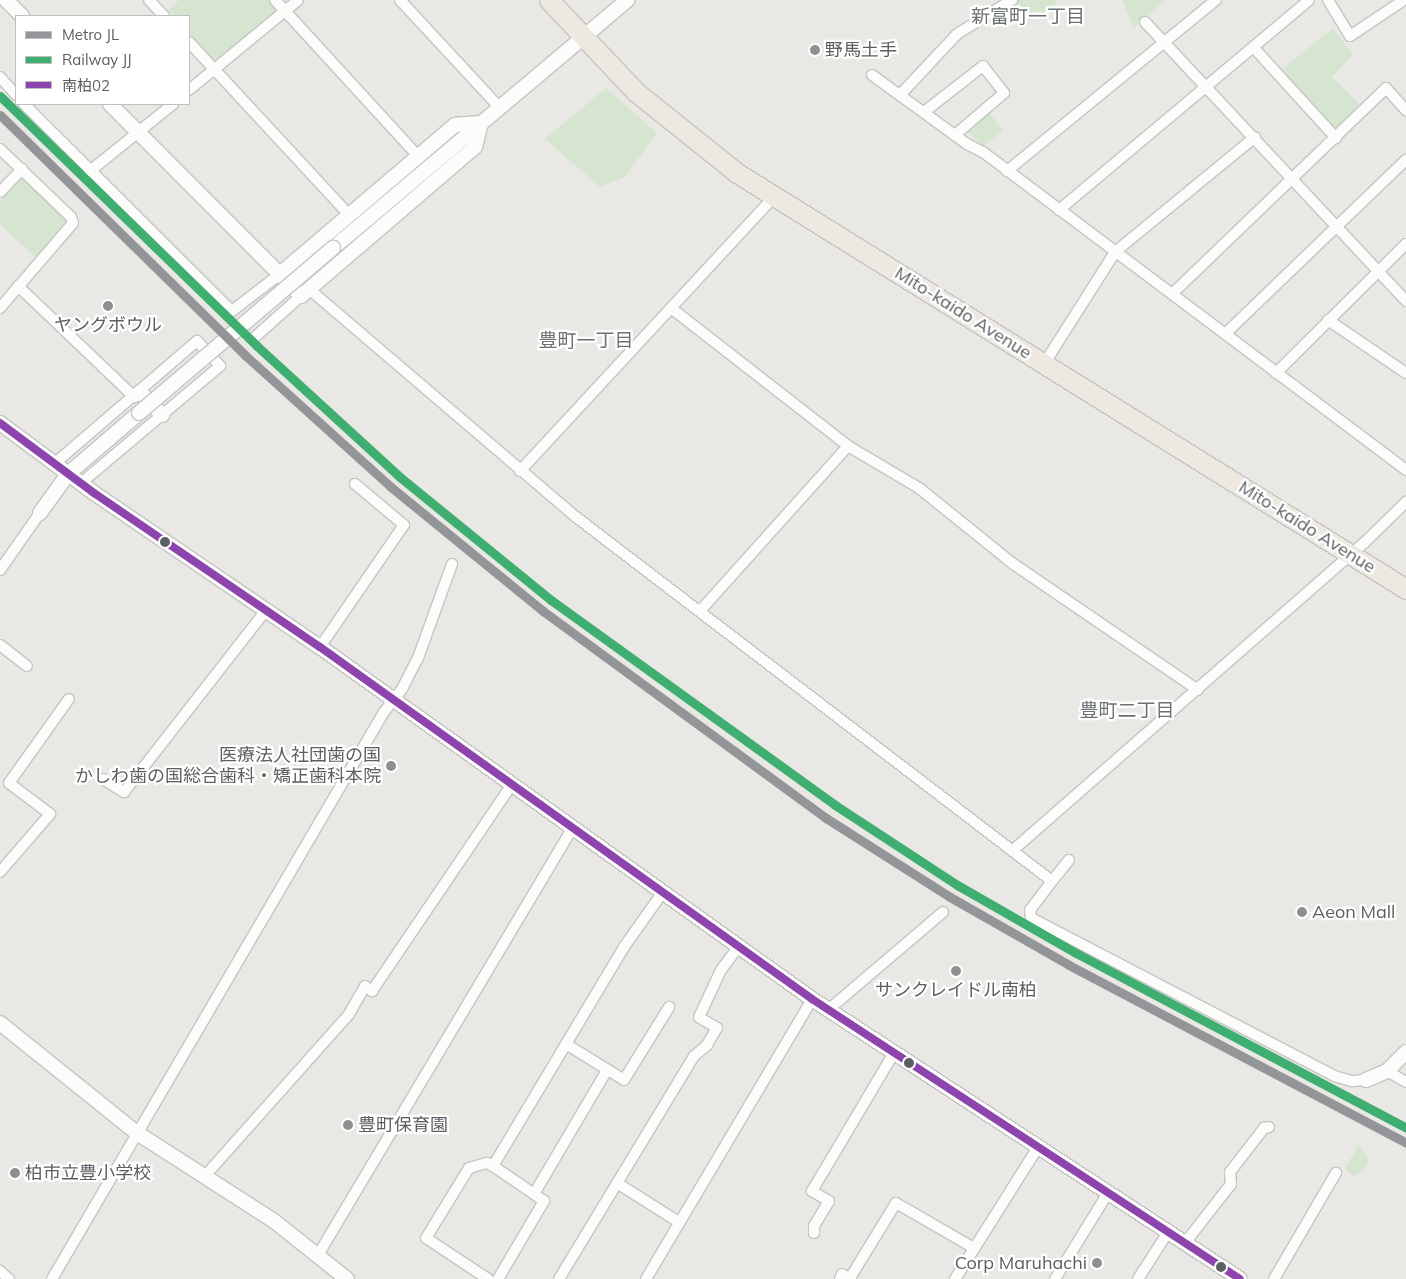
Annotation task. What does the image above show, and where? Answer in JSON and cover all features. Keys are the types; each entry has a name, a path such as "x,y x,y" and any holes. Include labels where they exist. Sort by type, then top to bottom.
{"highway":[{"name":"Mito-kaido Avenue","path":"549,0 584,38 667,119 774,197 1352,553 1406,589"}],"street":[{"path":"6,0 21,15"},
{"path":"149,0 163,15"},
{"path":"275,0 418,156"},
{"path":"190,89 298,0"},
{"path":"400,0 499,107"},
{"path":"0,570 68,474 332,248 627,0"},
{"path":"900,95 957,34 1012,0"},
{"path":"1007,171 1216,0"},
{"path":"1059,210 1310,0"},
{"path":"1328,0 1350,36 1404,0"},
{"path":"1145,22 1294,179 1406,301"},
{"path":"190,43 349,215"},
{"path":"1254,48 1336,138"},
{"path":"924,112 983,66 1004,93 954,135"},
{"path":"872,76 1007,171 1226,333 1276,373 1406,470"},
{"path":"0,77 15,94"},
{"path":"1172,294 1294,179 1386,88 1406,110"},
{"path":"25,105 232,311 280,274 455,125 481,123"},
{"path":"111,105 280,274 305,292 520,472 1052,881"},
{"path":"90,171 172,105"},
{"path":"255,337 475,147 481,123"},
{"path":"1044,364 1115,252 1254,137"},
{"path":"0,149 71,217 73,223 0,308"},
{"path":"1226,333 1406,160"},
{"path":"0,192 22,169"},
{"path":"520,472 774,197"},
{"path":"1276,373 1406,244"},
{"path":"18,286 137,395 162,415"},
{"path":"671,308 848,446 919,488 1012,563 1198,690"},
{"path":"1328,320 1406,373"},
{"path":"54,464 137,395 197,341 220,366 81,483"},
{"path":"0,423 68,474 320,647 812,999 1240,1279"},
{"path":"700,611 848,446"},
{"path":"320,647 404,525 355,484"},
{"path":"1012,851 1198,690 1352,553 1406,502"},
{"path":"52,1279 384,712 413,671 452,564"},
{"path":"104,778 124,792 266,610"},
{"path":"0,645 27,666"},
{"path":"0,872 50,814 9,783 69,699"},
{"path":"204,1177 349,1014 365,986 372,991 512,784"},
{"path":"318,1255 573,827"},
{"path":"1069,860 1030,910 1031,918 1334,1076 1352,1081 1366,1080 1386,1071 1406,1052"},
{"path":"493,1166 624,947 663,892"},
{"path":"828,1010 943,912"},
{"path":"559,1279 694,1056 707,1045 717,1028 699,1017 721,970 739,946"},
{"path":"646,1279 812,999"},
{"path":"566,1044 624,1080 670,1007"},
{"path":"0,1023 137,1133 274,1221 347,1279"},
{"path":"814,1233 814,1226 829,1201 812,1191 894,1054"},
{"path":"534,1194 607,1070"},
{"path":"1386,1071 1406,1082"},
{"path":"1185,1243 1231,1184 1230,1172 1264,1128 1269,1127"},
{"path":"956,1279 1038,1146"},
{"path":"488,1279 426,1238 469,1168 487,1163 544,1201 498,1279"},
{"path":"1274,1279 1336,1173"},
{"path":"617,1183 679,1222"},
{"path":"1055,1279 1108,1193"},
{"path":"840,1279 842,1274 850,1279 896,1203 974,1248"},
{"path":"1138,1279 1168,1232"},
{"path":"0,1271 9,1279"}],"green space":[{"path":"179,0 268,0 275,7 274,13 219,59 211,58 190,34 190,15 173,15 168,10"},
{"path":"1015,0 1056,0 1057,3 1029,21"},
{"path":"1122,0 1166,0 1134,27"},
{"path":"1333,28 1353,55 1332,77 1362,107 1339,129 1334,129 1280,71"},
{"path":"606,88 657,133 625,177 600,187 545,139"},
{"path":"989,113 1003,130 984,146 967,132"},
{"path":"20,179 25,179 68,220 67,226 36,258 0,224 0,200"},
{"path":"1359,1145 1369,1160 1364,1170 1354,1176 1346,1171 1346,1166"}],"metro line":[{"name":"JL","path":"0,115 246,356 391,487 543,611 826,818 950,897 1069,965 1406,1143"}],"rail line":[{"name":"JJ","path":"0,96 257,346 400,477 551,600 835,805 959,886 1076,953 1406,1128"}],"transit line":[{"name":"南柏02","path":"0,423 94,493 320,647 812,999 1240,1279"}],"place":[{"name":"野馬土手","path":"815,50"},
{"name":"ヤングボウル","path":"108,306"},
{"name":"医療法人社団歯の国 かしわ歯の国総合歯科・矯正歯科本院","path":"391,766"},
{"name":"Aeon Mall","path":"1302,912"},
{"name":"サンクレイドル南柏","path":"956,971"},
{"name":"豊町保育園","path":"348,1125"},
{"name":"柏市立豊小学校","path":"15,1173"},
{"name":"Corp Maruhachi","path":"1097,1263"}],"district":[{"name":"新富町一丁目","path":"1028,17"},
{"name":"豊町一丁目","path":"586,341"},
{"name":"豊町二丁目","path":"1127,711"}]}
